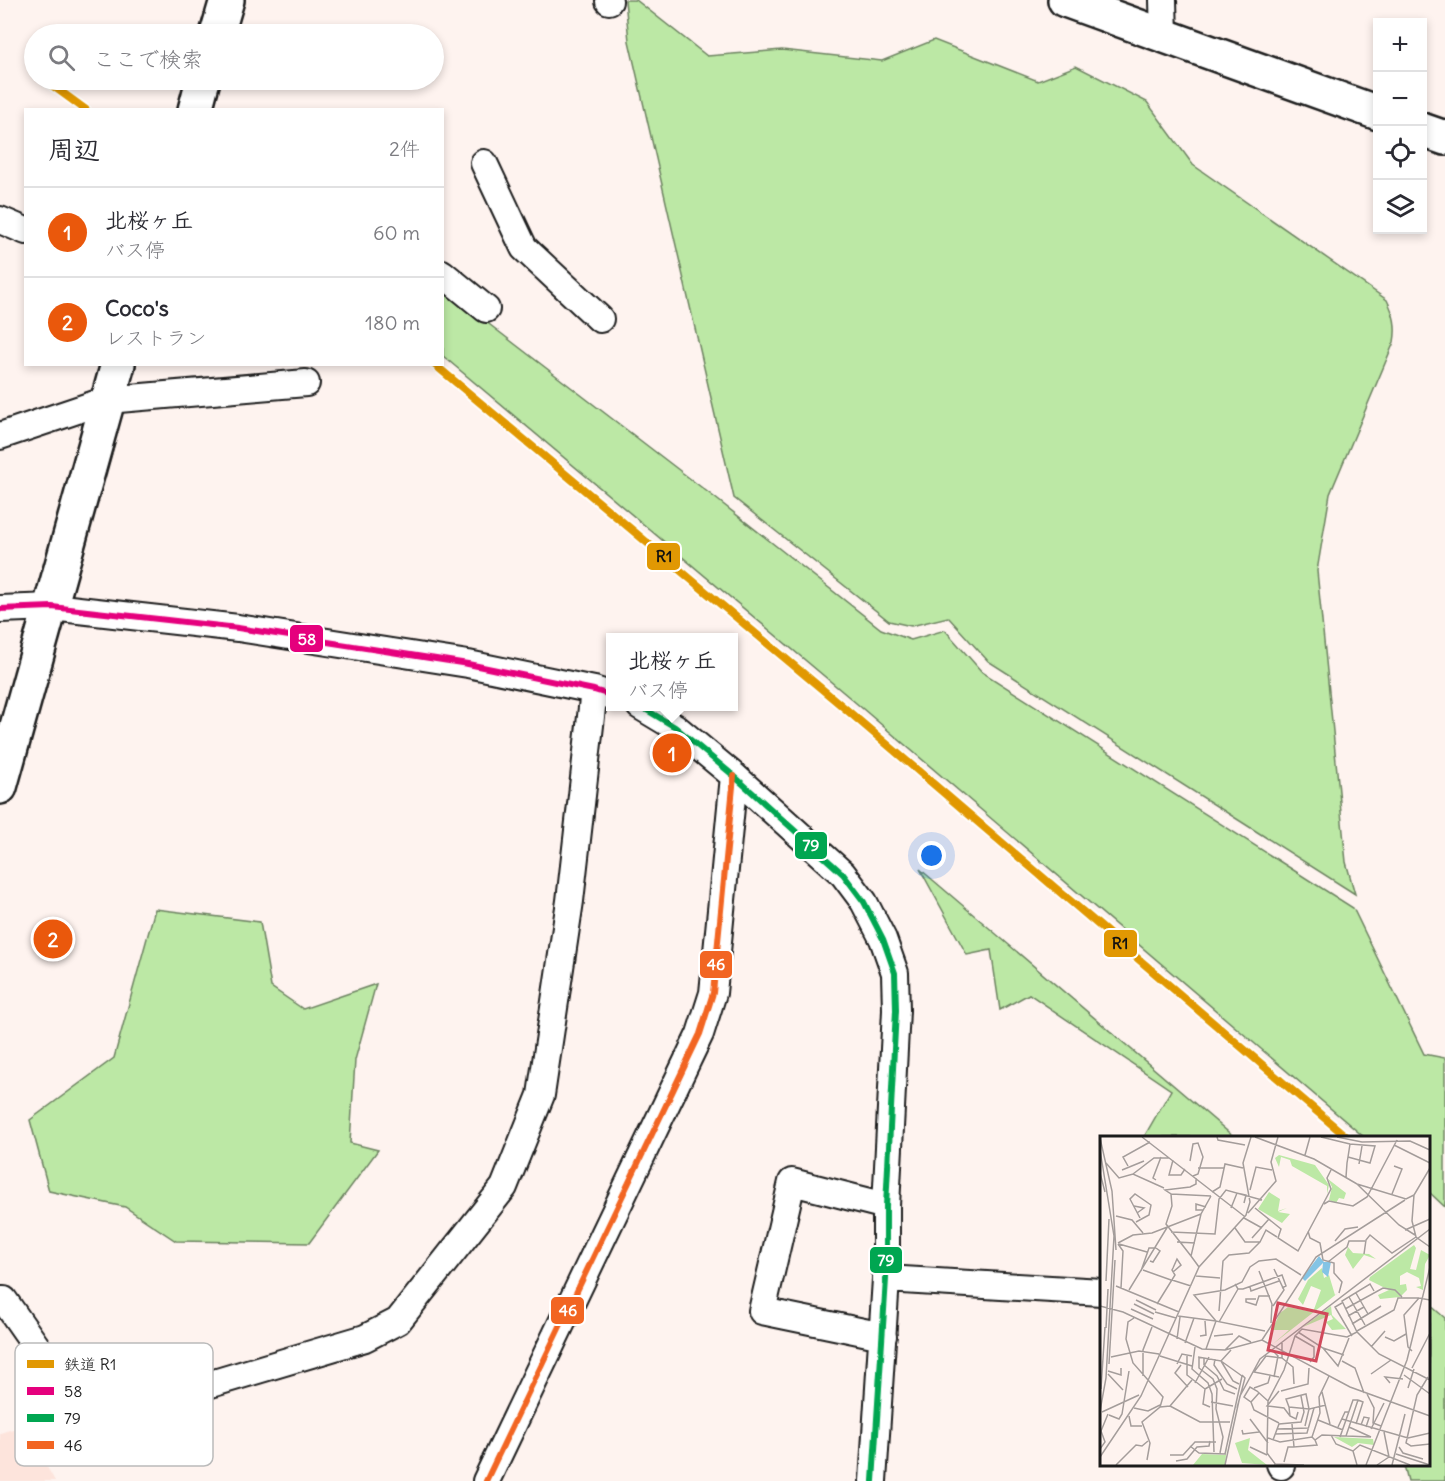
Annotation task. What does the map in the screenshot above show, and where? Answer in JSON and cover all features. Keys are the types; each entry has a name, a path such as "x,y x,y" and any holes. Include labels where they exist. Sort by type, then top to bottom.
{"street":[{"path":"220,24 227,0"},
{"path":"1065,0 1373,112"},
{"path":"1163,0 1164,36"},
{"path":"196,108 200,90"},
{"path":"1427,132 1445,138"},
{"path":"484,162 524,248 600,319"},
{"path":"0,220 24,230"},
{"path":"444,275 486,309"},
{"path":"0,787 117,366"},
{"path":"0,436 107,400 306,383"},
{"path":"0,609 52,607 238,628 468,664 602,692 541,1095 504,1187 398,1321 365,1338 213,1383"},
{"path":"648,711 675,727 734,776 843,874 864,902 883,939 895,973 896,1010 886,1206 886,1279 873,1481"},
{"path":"486,1481 700,1034 713,993 734,776"},
{"path":"883,1336 762,1311 792,1182 886,1206"},
{"path":"886,1279 1100,1292"},
{"path":"0,1300 4,1300 34,1343"}],"shaded area":[{"path":"13,1429 15,1431 15,1466 46,1466 55,1481 0,1481 0,1433"}],"green space":[{"path":"625,0 636,0 707,56 782,50 882,61 934,40 1038,81 1076,66 1147,102 1193,165 1387,300 1394,320 1394,342 1330,494 1317,571 1346,862 1355,894 988,661 948,617 911,626 889,621 734,498 629,41"},
{"path":"444,290 881,629 911,640 945,630 982,672 1353,908 1424,1054 1445,1058 1445,1207 1430,1193 1430,1136 1363,1136 849,697 444,357"},
{"path":"920,869 1233,1136 1145,1136 1171,1090 1029,994 1000,1010 991,950 967,955"},
{"path":"155,909 260,922 271,987 303,1009 376,984 355,1060 350,1143 378,1150 309,1243 176,1241 125,1207 49,1191 30,1120 114,1058"},
{"path":"1430,1305 1445,1318 1445,1481 1408,1481 1404,1466 1430,1466"}],"rail line":[{"name":"R1","path":"59,90 83,108"},
{"name":"R1","path":"436,366 841,705 1346,1136"}],"transit line":[{"name":"58","path":"0,609 52,607 238,628 468,664 606,694"},
{"name":"79","path":"648,711 675,727 734,776 843,874 864,902 883,939 895,973 896,1010 886,1206 886,1279 873,1481"},
{"name":"46","path":"486,1481 700,1034 713,993 734,776"}],"place":[{"name":"北桜ヶ丘","path":"672,753"},
{"name":"Coco's","path":"53,939"}]}
